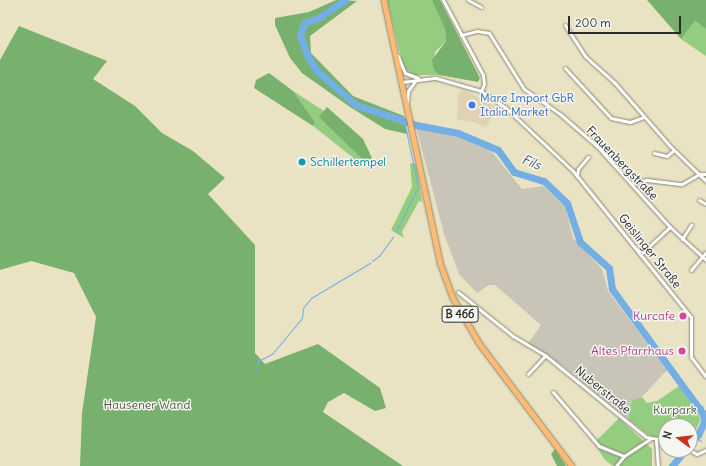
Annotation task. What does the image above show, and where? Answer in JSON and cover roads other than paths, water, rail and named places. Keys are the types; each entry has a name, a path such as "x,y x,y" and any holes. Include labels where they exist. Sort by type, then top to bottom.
{"main road":[{"name":"B 466","path":"384,0 441,265 457,308 479,343 572,466"}],"street":[{"path":"443,0 485,80 481,91"},
{"path":"468,0 481,7"},
{"path":"565,24 578,49 614,82 674,150 706,181"},
{"name":"Frauenbergstraße","path":"462,35 477,31 489,33 524,89 560,114 598,146 670,227 705,259"},
{"name":"Geislinger Straße","path":"394,44 405,73 421,78 456,82 481,91 506,108 577,177 691,317 691,357 706,377"},
{"path":"565,68 611,118 630,122 644,116"},
{"name":"Geislinger Straße","path":"402,82 421,78"},
{"path":"406,105 408,91 416,79"},
{"path":"654,153 667,156 674,150"},
{"path":"577,177 578,169 588,157"},
{"path":"631,183 648,180 682,184 699,174 706,174"},
{"path":"699,200 706,204"},
{"path":"682,239 691,225"},
{"path":"641,254 670,227"},
{"path":"691,270 705,259 706,252"},
{"name":"Nuberstraße","path":"458,292 513,336 544,356 650,439"},
{"path":"528,374 544,356"},
{"path":"553,392 599,446 624,456"},
{"path":"616,466 624,456 650,439 656,440 658,466"}],"waterway":[{"name":"Fils","path":"345,0 318,18 304,23 300,35 308,57 317,71 356,105 416,125 458,133 498,150 514,172 544,181 567,203 580,242 609,268 612,289 703,414 704,422 698,435"},
{"path":"396,231 418,187 404,121"},
{"path":"372,261 379,256 393,237"},
{"path":"255,373 258,361 272,354 302,318 303,308 311,298 370,263"},
{"name":"Fils","path":"672,466 678,458"}],"place":[{"name":"Mare Import GbR Italia Market","path":"472,105"},
{"name":"Schillertempel","path":"302,162"},
{"name":"Kurcafe","path":"683,316"},
{"name":"Altes Pfarrhaus","path":"682,351"}],"park label":[{"name":"Hausener Wand","path":"147,405"},
{"name":"Kurpark","path":"675,410"}]}
